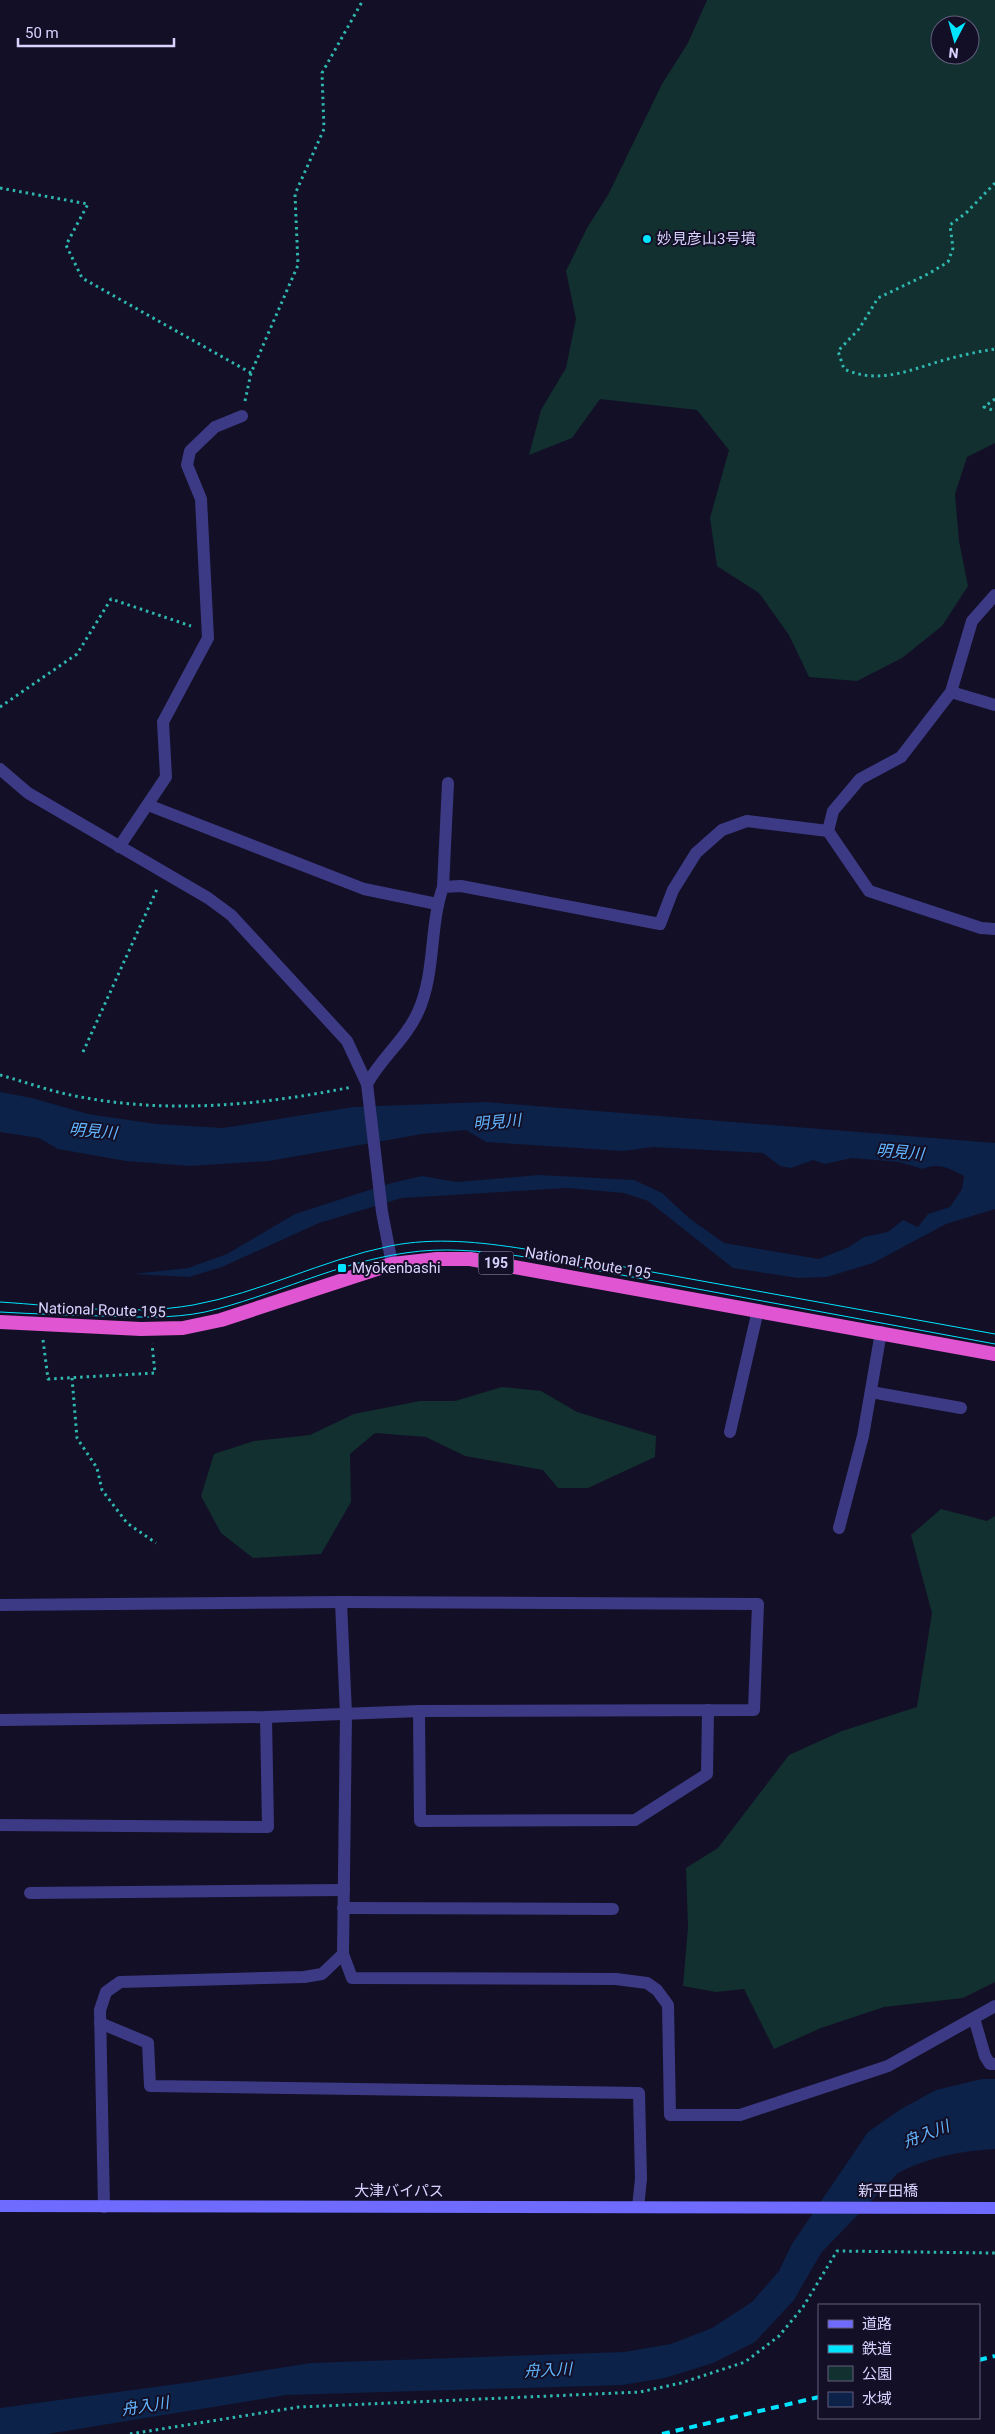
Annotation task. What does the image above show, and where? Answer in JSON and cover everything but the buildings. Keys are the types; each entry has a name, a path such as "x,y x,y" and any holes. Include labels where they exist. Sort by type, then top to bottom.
{"highway":[{"name":"National Route 195","path":"0,1322 150,1329 183,1328 221,1320 323,1285 392,1264 437,1259 470,1259 995,1354"}],"main road":[{"name":"大津バイパス","path":"0,2206 799,2207"},
{"name":"新平田橋","path":"799,2207 995,2208"}],"street":[{"path":"118,847 166,777 163,722 208,638 201,499 187,465 190,451 216,427 242,416"},
{"path":"995,595 972,621 952,692 901,757 860,779 833,811 828,831 869,891 981,928 995,929"},
{"path":"952,692 995,705"},
{"path":"0,769 28,793 208,898 231,916 347,1041 367,1084 382,1212 392,1264"},
{"path":"367,1084 376,1068 408,1030 418,1012 427,984 437,904 443,887 448,783"},
{"path":"148,804 364,889 437,904"},
{"path":"443,887 461,886 660,924 673,890 696,853 722,830 747,821 828,831"},
{"path":"730,1432 758,1310"},
{"path":"839,1528 863,1436 881,1332"},
{"path":"871,1392 960,1408"},
{"path":"340,1602 346,1714 343,1954 352,1978 616,1979 647,1983 664,1998 670,2015 670,2115 740,2115 888,2066 995,2006"},
{"path":"0,1605 340,1602 758,1604 754,1710 419,1711 266,1717 0,1720"},
{"path":"419,1711 420,1821 430,1821 634,1820 707,1774 708,1710"},
{"path":"0,1825 268,1827 266,1717"},
{"path":"30,1893 344,1890"},
{"path":"343,1908 613,1909"},
{"path":"104,2207 100,2010 106,1992 120,1982 304,1978 322,1974 343,1954"},
{"path":"974,2018 985,2056 990,2064 995,2064"},
{"path":"100,2023 148,2043 150,2086 639,2093 641,2179 638,2207"}],"path":[{"path":"242,416 251,373 298,265 295,194 324,129 322,73 363,0"},
{"path":"995,183 966,213 950,225 953,248 948,262 928,274 878,298 860,329 838,352 844,369 858,375 875,376 901,374 936,362 995,349"},
{"path":"0,188 88,204 66,245 82,278 251,373"},
{"path":"995,399 984,406 995,411"},
{"path":"0,707 77,654 111,599 208,632"},
{"path":"83,1052 157,892 160,871"},
{"path":"0,1075 65,1094 156,1106 222,1107 319,1094 367,1084"},
{"path":"41,1324 48,1379 155,1374 150,1329"},
{"path":"72,1378 77,1438 97,1468 102,1490 127,1522 156,1543"},
{"path":"130,2434 299,2408 640,2392 681,2384 745,2362 779,2336 803,2308 837,2251 995,2253"}],"green space":[{"path":"707,0 995,0 995,443 967,457 955,494 959,541 968,586 942,626 902,658 857,681 809,677 789,635 759,593 717,566 710,518 729,450 697,410 600,399 572,438 529,455 541,410 566,368 576,319 566,271 587,228 608,195 662,84 688,43"},
{"path":"502,1387 541,1391 577,1412 656,1436 655,1457 588,1488 558,1488 543,1470 465,1456 426,1437 375,1433 350,1454 351,1502 321,1554 253,1558 221,1533 201,1496 214,1454 254,1441 310,1435 354,1414 420,1401 455,1401"},
{"path":"941,1509 987,1521 995,1516 995,1982 963,1998 884,2007 821,2028 774,2049 744,1989 716,1992 683,1986 688,1927 686,1868 718,1848 789,1755 842,1731 917,1707 932,1613 911,1535"}],"water":[{"name":"明見川","path":"0,1092 32,1098 88,1114 156,1124 223,1128 353,1107 486,1102 995,1143 995,1209 946,1224 873,1263 827,1277 798,1278 733,1268 648,1201 624,1193 568,1188 402,1198 319,1223 222,1267 189,1277 133,1274 188,1268 227,1254 295,1214 388,1184 422,1176 457,1182 539,1175 634,1180 662,1193 689,1218 724,1243 819,1259 849,1247 864,1237 888,1232 903,1220 918,1227 928,1214 950,1207 962,1189 964,1176 939,1166 923,1169 899,1162 852,1158 825,1164 813,1160 791,1168 780,1166 763,1153 653,1147 623,1151 486,1142 466,1130 422,1134 269,1161 190,1166 126,1161 58,1149 39,1138 0,1132"},
{"name":"舟入川","path":"982,2079 995,2079 995,2149 945,2156 909,2167 898,2173 821,2253 794,2300 755,2342 713,2363 665,2378 622,2385 286,2395 47,2434 0,2434 0,2408 192,2382 311,2363 624,2352 671,2344 712,2328 752,2302 779,2271 792,2244 868,2132 901,2109 936,2090"}],"tram line":[{"path":"0,1302 121,1310 146,1310 193,1305 242,1293 365,1252 407,1243 441,1241 491,1244 525,1249 995,1334"},
{"path":"0,1312 141,1317 167,1317 192,1314 230,1305 354,1264 379,1258 419,1251 462,1250 519,1256 995,1344"}],"railway":[{"path":"980,2360 995,2356"},
{"path":"662,2434 818,2397"}],"place":[{"name":"妙見彦山3号墳","path":"647,239"},
{"name":"Myōkenbashi","path":"342,1268"}]}
